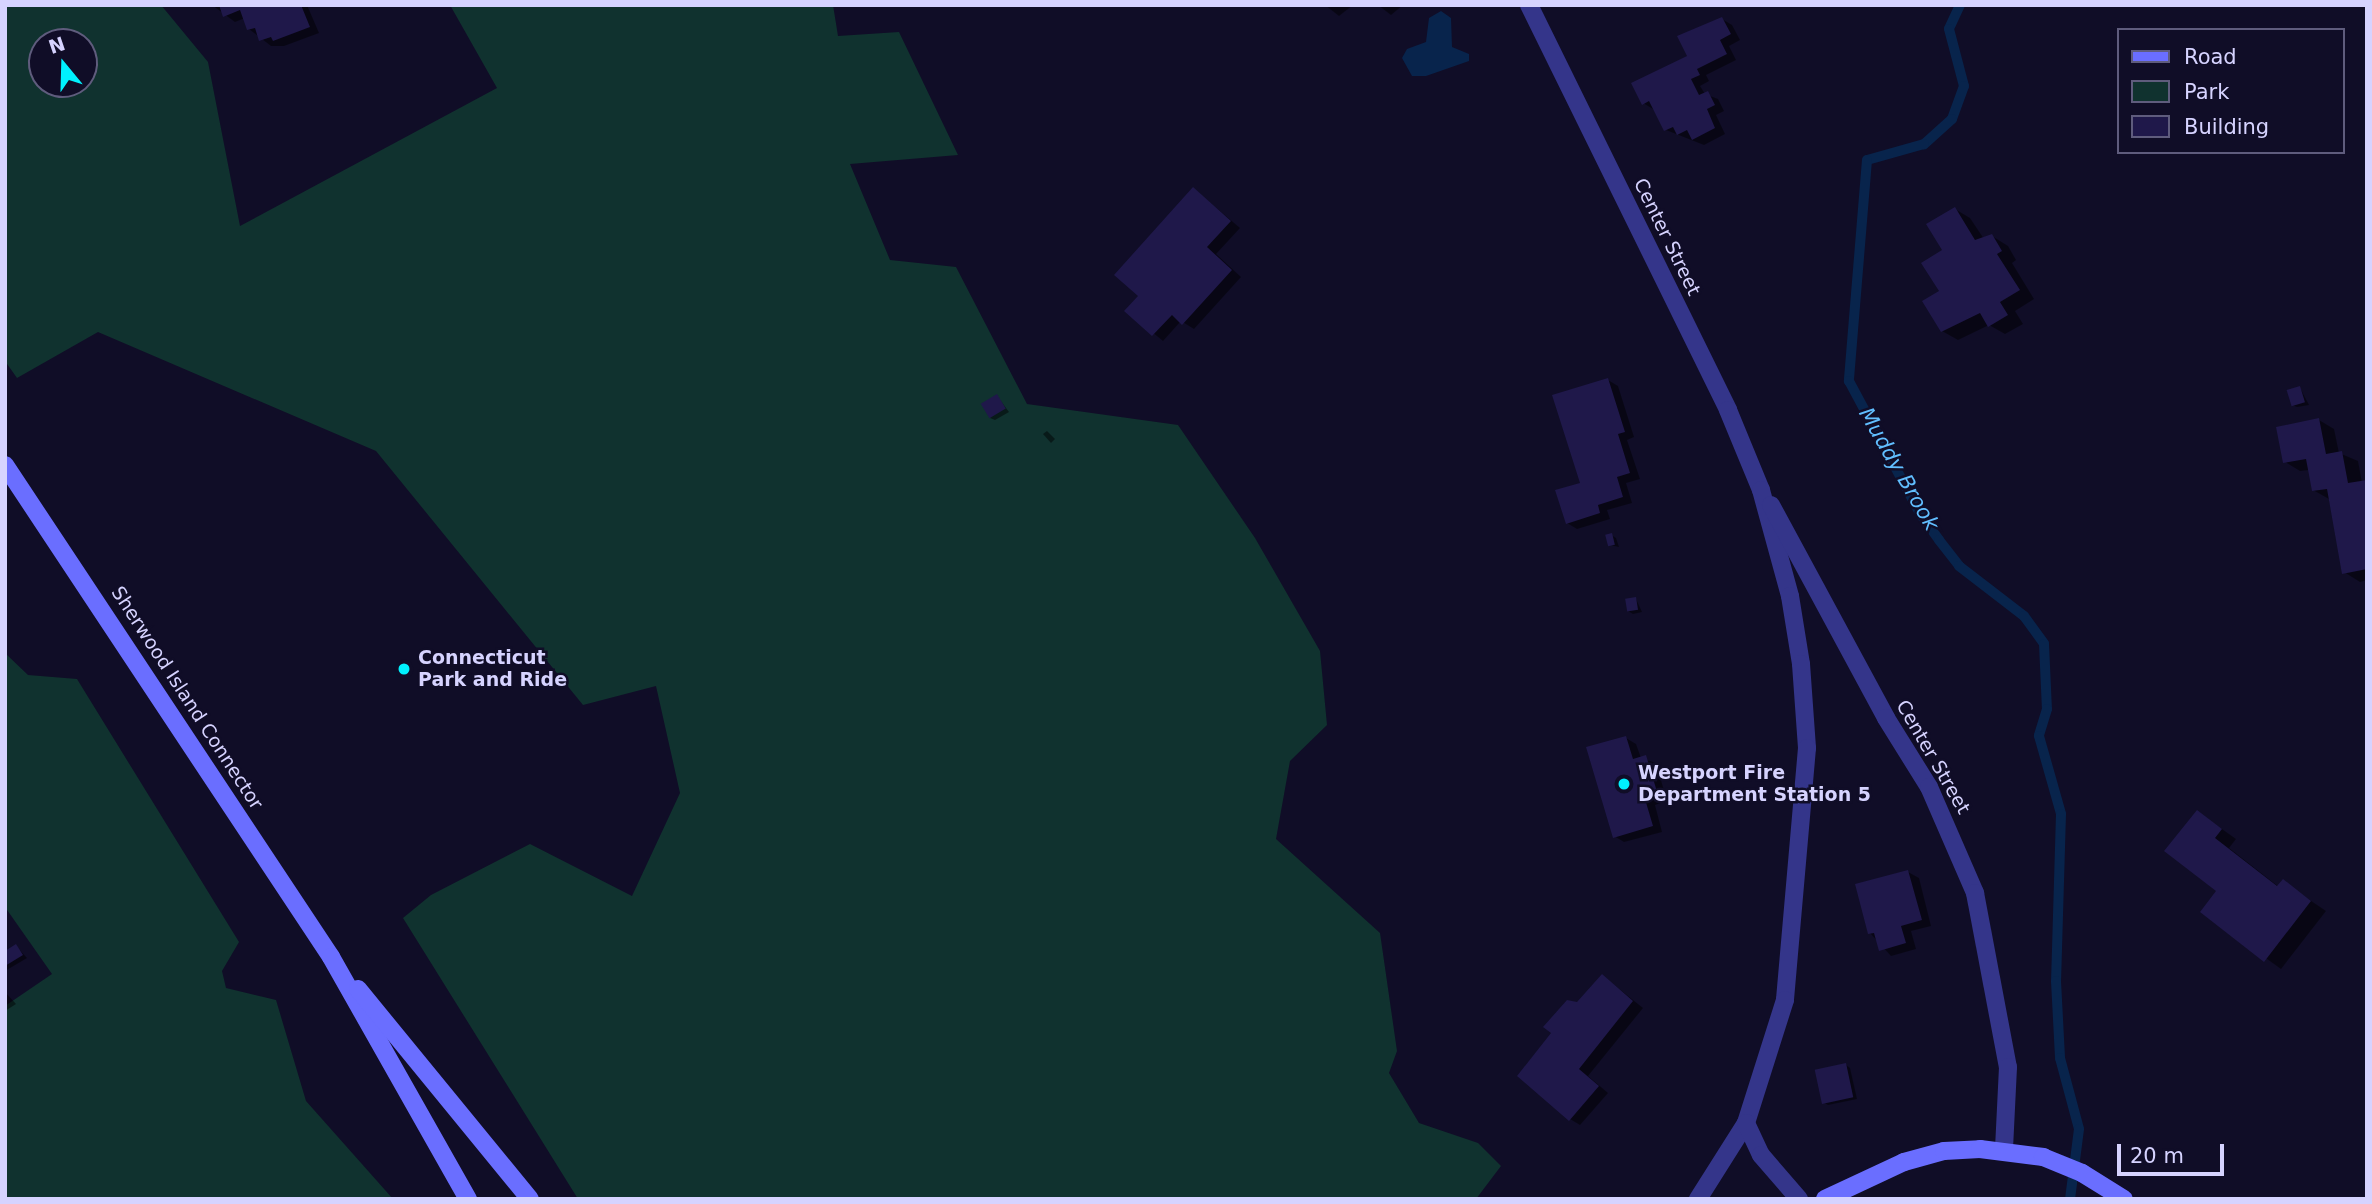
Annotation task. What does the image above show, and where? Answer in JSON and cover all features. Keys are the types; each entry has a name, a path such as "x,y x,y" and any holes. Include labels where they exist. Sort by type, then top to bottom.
{"main road":[{"name":"Sherwood Island Connector","path":"5,465 331,957 468,1199"},
{"name":"Sherwood Island Connector","path":"331,957 530,1199"},
{"path":"1825,1199 1913,1159 1944,1151 2004,1150 2043,1157 2082,1173 2121,1197"}],"street":[{"name":"Center Street","path":"1530,5 1728,410 1761,490 1929,787 1975,893 2008,1067 2004,1150"},
{"name":"Center Street","path":"1698,1199 1746,1123 1785,1000 1807,748 1790,596 1761,490"},
{"path":"1746,1123 1761,1156 1799,1199"}],"green space":[{"path":"5,5 161,5 208,62 240,226 497,88 450,5 833,5 838,36 899,32 958,155 850,164 890,260 956,267 1027,404 1178,425 1255,538 1320,651 1327,725 1290,761 1276,839 1380,933 1397,1051 1389,1073 1419,1123 1478,1143 1501,1166 1476,1199 578,1199 403,918 431,895 530,844 632,896 680,793 656,686 583,705 376,451 98,332 17,378 5,361"},
{"path":"5,653 28,675 77,679 239,942 222,971 226,988 276,1000 306,1101 393,1199 5,1199 5,1006 52,974 5,907"}],"water":[{"path":"1441,11 1451,18 1452,47 1469,54 1469,61 1426,76 1412,76 1402,58 1407,49 1426,42 1429,18"}],"building":[{"path":"219,5 301,5 310,27 273,41 271,37 259,41 255,28 247,30 240,10 223,17"},
{"path":"1722,17 1731,34 1720,40 1727,54 1697,69 1700,75 1691,79 1699,95 1708,91 1715,105 1707,109 1715,128 1692,140 1687,130 1677,135 1673,127 1664,131 1649,101 1642,105 1631,83 1687,56 1677,36"},
{"path":"1193,187 1231,221 1207,247 1232,270 1182,325 1172,315 1152,336 1124,311 1138,296 1114,275"},
{"path":"1955,207 1975,240 1992,234 2002,251 1997,254 2020,290 2000,302 2008,315 1988,327 1980,313 1941,332 1922,301 1939,291 1921,263 1942,250 1926,224"},
{"path":"1608,378 1625,432 1618,434 1630,473 1617,477 1623,497 1598,505 1600,513 1566,524 1555,490 1580,483 1552,395"},
{"path":"2300,386 2305,402 2292,406 2287,390"},
{"path":"997,394 1006,409 989,418 981,404"},
{"path":"2319,418 2326,454 2342,451 2348,483 2367,480 2367,569 2342,574 2327,489 2312,491 2306,459 2283,463 2276,427"},
{"path":"1612,533 1615,545 1608,546 1605,535"},
{"path":"1636,597 1638,610 1627,612 1625,599"},
{"name":"Westport Fire Department Station 5","path":"1626,736 1633,759 1646,755 1658,795 1645,799 1653,826 1613,838 1586,747"},
{"path":"2197,810 2222,829 2215,838 2277,886 2283,879 2311,901 2264,962 2200,912 2216,891 2164,851"},
{"path":"1908,870 1922,920 1901,926 1906,943 1879,951 1874,933 1868,934 1855,884"},
{"path":"16,944 23,955 5,966 5,951"},
{"path":"1602,974 1633,1001 1579,1069 1599,1086 1569,1121 1517,1076 1551,1033 1543,1027 1567,1000 1577,1002"},
{"path":"1846,1063 1853,1097 1822,1104 1815,1070"}],"waterway":[{"name":"Muddy Brook","path":"1960,5 1949,29 1964,86 1952,119 1924,144 1867,160 1849,381 1921,515 1939,540 1959,566 2024,616 2044,644 2047,709 2039,736 2061,814 2056,981 2060,1058 2079,1129 2070,1199"}],"place":[{"name":"Connecticut Park and Ride","path":"404,669"},
{"name":"Westport Fire Department Station 5","path":"1624,784"}]}
